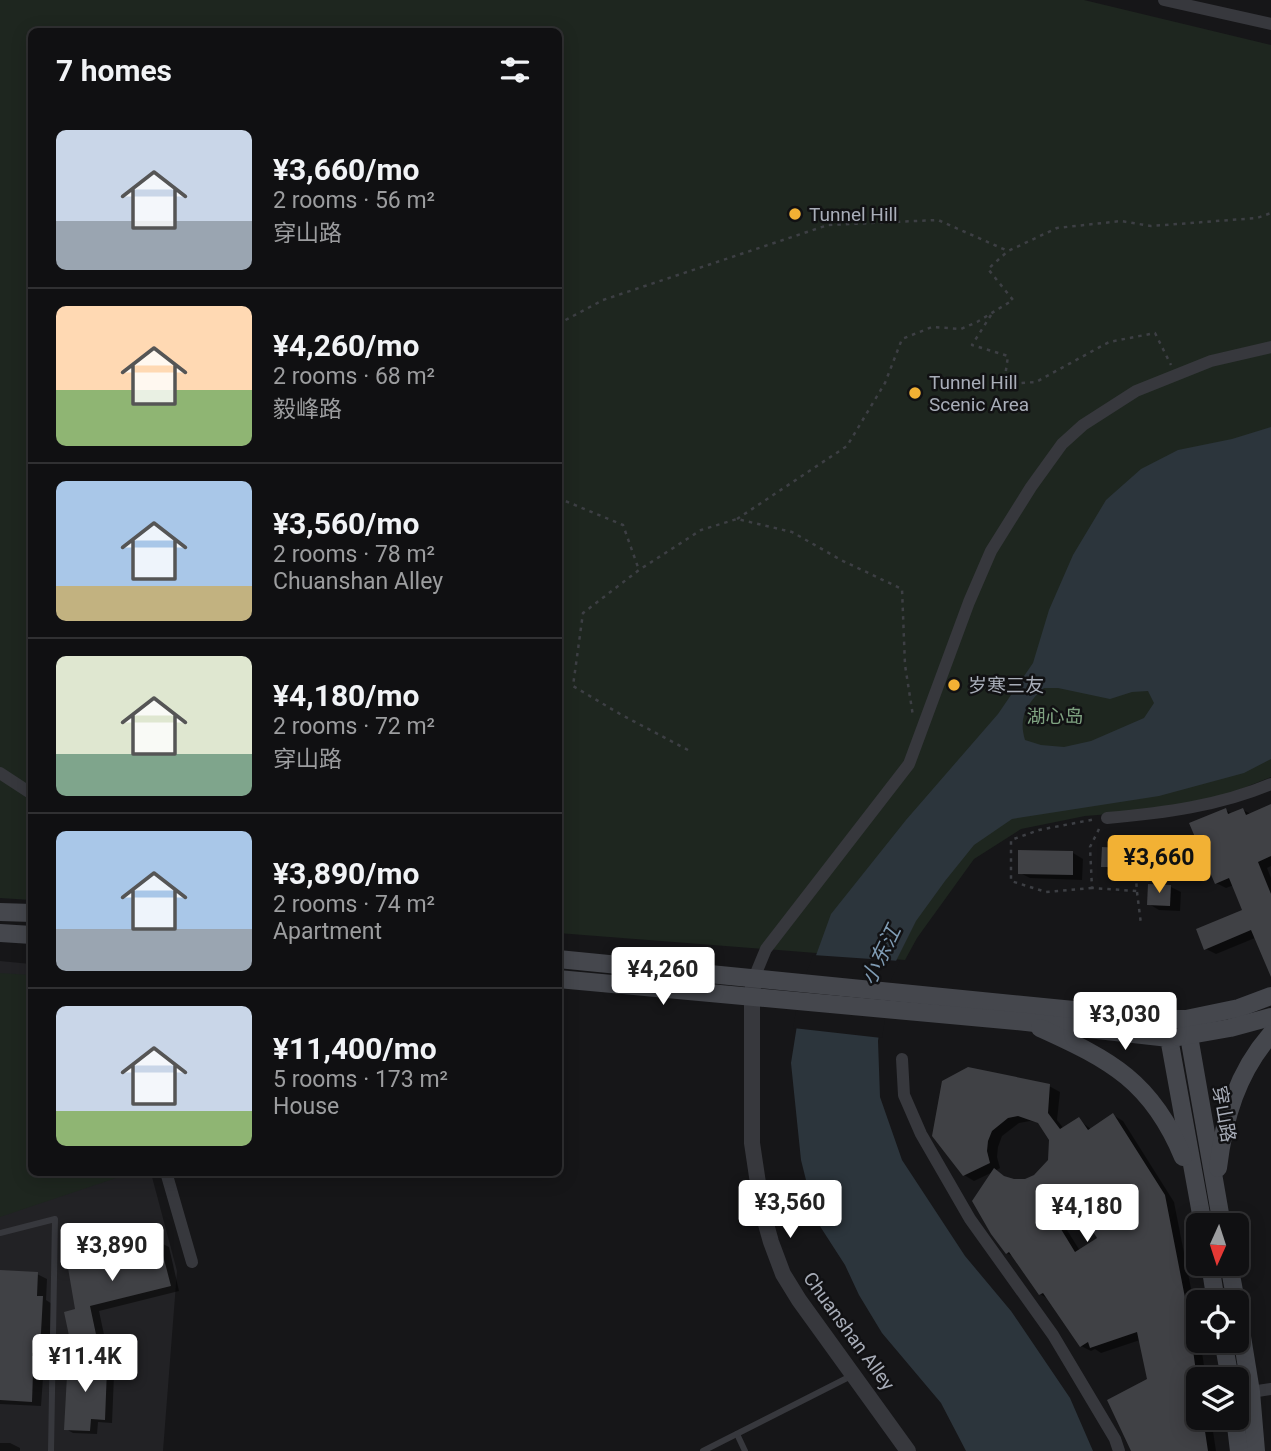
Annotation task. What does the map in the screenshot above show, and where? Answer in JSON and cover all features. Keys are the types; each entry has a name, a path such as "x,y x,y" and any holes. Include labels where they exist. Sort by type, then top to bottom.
{"main road":[{"path":"0,912 28,913"},
{"path":"0,933 28,935"},
{"path":"562,959 776,980 926,1003 1026,1022 1169,1038 1187,1027 1271,996"},
{"path":"562,979 772,999 926,1003 1165,1019 1187,1027 1230,1028 1271,1017"},
{"path":"1165,1019 1201,1213"},
{"path":"1026,1022 1089,1050 1130,1078 1163,1115 1196,1186"},
{"name":"穿山路","path":"1187,1027 1220,1213"},
{"path":"1216,1189 1221,1140 1231,1102 1250,1064 1271,1034"},
{"path":"1245,1353 1256,1451"},
{"path":"1236,1430 1239,1451"}],"street":[{"path":"1164,0 1271,24"},
{"path":"754,978 766,949 909,764 969,602 991,551 1046,464 1062,444 1083,425 1136,391 1210,361 1271,348"},
{"path":"0,773 28,791"},
{"path":"1107,818 1192,807 1271,784"},
{"name":"Chuanshan Alley","path":"754,978 752,1143 762,1210 783,1274 903,1449"},
{"path":"902,1059 904,1095 921,1134 977,1230 1053,1335 1115,1439 1119,1451"},
{"path":"167,1176 192,1262"},
{"path":"1251,1392 1271,1389"}],"lane":[{"path":"0,1233 55,1219 51,1451"},
{"path":"703,1451 854,1375"},
{"path":"737,1434 745,1451"}],"path":[{"path":"688,750 573,686 583,612 639,570 701,530 737,519 847,446 885,383 902,339 932,327 961,329 1013,300 988,269 1009,251 1057,228 1121,221 1151,226 1257,218 1271,213"},
{"path":"562,322 603,300 828,225 938,220 1009,251"},
{"path":"992,313 972,345 1008,356 1004,384 1036,382 1109,342 1155,333 1176,373"},
{"path":"562,500 623,526 639,570"},
{"path":"737,519 792,531 841,560 902,589 905,665 913,717"},
{"path":"1092,888 1090,846 1107,818"},
{"path":"1107,818 1039,830 1011,840 1011,881 1046,892 1092,888 1137,891"},
{"path":"1141,924 1136,879 1149,880 1158,872 1160,854 1194,841"}],"shaded area":[{"path":"0,961 28,964 28,1176 152,1176 177,1271 163,1451 0,1451"}],"green space":[{"name":"Tunnel Hill Scenic Area","path":"0,0 1084,0 1271,45 1271,777 1221,797 1160,810 1085,816 1021,829 974,859 917,938 905,960 562,933 562,28 28,28 28,900 0,898"},
{"path":"0,973 28,975 28,1176 122,1176 0,1217"}],"water":[{"name":"小东江","path":"1271,427 1271,759 1244,773 1159,796 1012,819 974,845 945,881 916,921 887,979 878,1041 880,1097 902,1160 965,1256 1011,1311 1070,1398 1093,1451 966,1451 941,1403 882,1333 845,1265 816,1220 801,1160 791,1063 802,994 831,914 906,820 998,714 1033,663 1049,610 1073,555 1106,500 1141,469 1178,450 1232,439","holes":["1044,688 1058,688 1110,699 1132,692 1148,691 1154,703 1144,718 1091,741 1064,747 1025,740 1023,717 1029,705"]}],"pier":[{"path":"813,955 900,961 891,980 882,1038 793,1028 799,994"}],"building":[{"path":"1271,804 1271,856 1258,862 1271,894 1271,977 1251,930 1204,950 1196,929 1242,910 1229,878 1215,884 1189,823 1226,808 1228,814 1243,808 1246,815"},
{"path":"1102,847 1139,849 1138,868 1101,867"},
{"path":"1018,850 1073,851 1073,875 1018,874"},
{"path":"1148,884 1171,885 1170,906 1147,905"},
{"path":"968,1067 1050,1084 1048,1113 1060,1129 1079,1117 1088,1130 1113,1113 1165,1195 1186,1303 1186,1353 1193,1353 1195,1367 1186,1367 1186,1430 1205,1430 1208,1451 1131,1451 1107,1400 1147,1379 1137,1332 1090,1348 1088,1342 1080,1347 1043,1293 1039,1295 1009,1252 1006,1254 991,1234 972,1201 994,1168 1004,1176 1025,1179 1034,1175 1048,1160 1049,1140 1038,1123 1018,1116 1008,1118 992,1131 988,1141 990,1163 963,1176 932,1136 942,1081","holes":["1064,1185 1097,1238 1075,1252 1042,1198"]},
{"path":"159,1240 171,1286 90,1306 97,1339 71,1345 64,1312 75,1309 67,1262"},
{"path":"0,1270 38,1272 37,1296 43,1296 40,1351 32,1353 32,1356 40,1356 39,1373 33,1373 32,1402 0,1400"},
{"path":"68,1357 97,1359 97,1369 107,1369 105,1420 91,1419 90,1431 64,1430"}],"place":[{"name":"Tunnel Hill","path":"795,214"},
{"name":"Tunnel Hill Scenic Area","path":"915,393"},
{"name":"岁寒三友","path":"954,685"}],"park label":[{"name":"湖心岛","path":"1055,716"}]}
